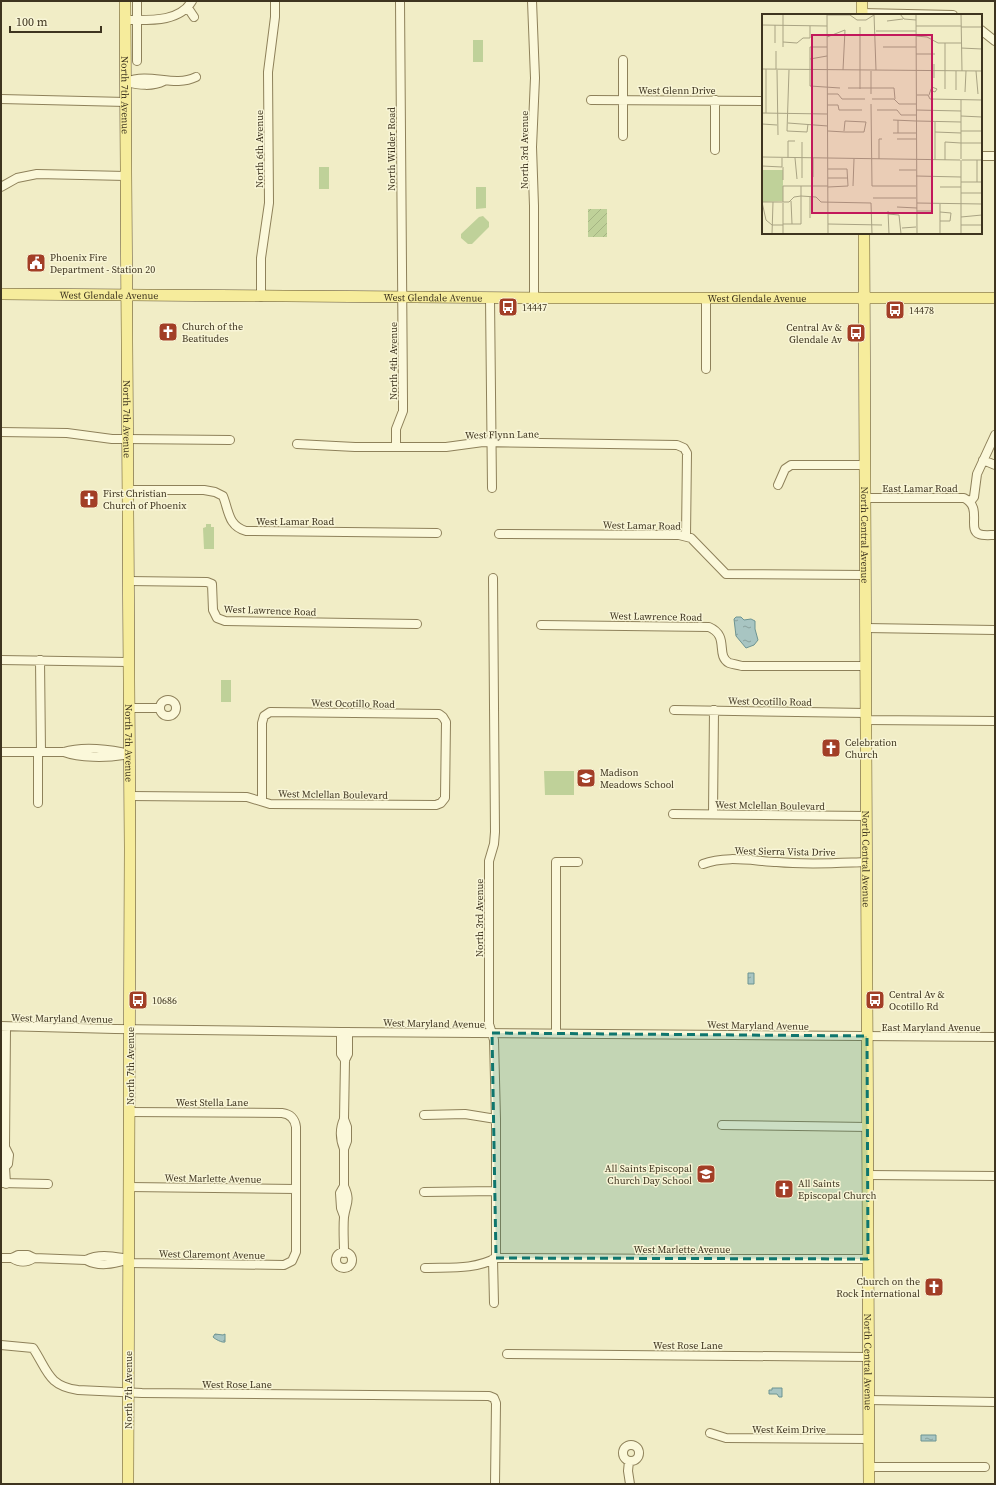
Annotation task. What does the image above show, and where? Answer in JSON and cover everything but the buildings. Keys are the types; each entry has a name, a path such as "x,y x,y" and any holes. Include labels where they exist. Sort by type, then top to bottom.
{"main road":[{"name":"North 7th Avenue","path":"125,1 130,796 128,1484"},
{"path":"862,1 862,14"},
{"name":"North Central Avenue","path":"864,234 869,1484"},
{"name":"West Glendale Avenue","path":"1,294 403,298 995,298"}],"street":[{"name":"North 7th Avenue","path":"137,1 137,61"},
{"name":"North 6th Avenue","path":"261,297 261,258 269,203 268,72 275,17 275,1"},
{"name":"North Wilder Road","path":"400,1 403,298"},
{"name":"North 3rd Avenue","path":"532,1 535,78 532,147 534,206 534,298"},
{"path":"125,20 165,18 177,14 190,5 194,17"},
{"path":"862,14 942,14"},
{"path":"983,35 995,41"},
{"path":"623,60 623,136"},
{"path":"126,82 136,78 157,78 164,81 188,81 196,77"},
{"path":"1,99 126,102"},
{"name":"West Glenn Drive","path":"591,100 762,101"},
{"path":"715,100 715,150"},
{"path":"982,156 995,156"},
{"path":"1,187 17,178 37,174 126,176"},
{"path":"706,297 706,369"},
{"name":"North 4th Avenue","path":"396,447 396,429 403,411 404,402 403,298"},
{"path":"490,298 492,488"},
{"path":"1,432 67,433 112,439 230,440"},
{"path":"995,435 977,474 974,497 970,502 974,510 975,531 980,535 995,535"},
{"name":"West Flynn Lane","path":"297,444 396,447 446,447 474,442 677,445 684,448 687,453 686,536"},
{"path":"983,460 995,465"},
{"path":"778,484 785,469 791,465 865,465"},
{"name":"West Lamar Road","path":"128,490 204,490 215,492 223,496 232,523 246,531 437,532"},
{"name":"East Lamar Road","path":"866,498 960,498 966,499 970,502"},
{"name":"West Lamar Road","path":"499,534 686,536 694,540 726,574 865,575"},
{"name":"North 3rd Avenue","path":"493,578 494,840 489,861 489,1024 494,1040 496,1119 494,1303"},
{"name":"West Lawrence Road","path":"128,581 207,582 212,584 213,610 217,618 225,621 417,624"},
{"name":"West Lawrence Road","path":"541,625 709,627 719,633 724,657 728,662 742,666 866,666"},
{"path":"866,628 995,630"},
{"path":"1,660 128,662"},
{"path":"38,803 40,752 40,660"},
{"path":"129,708 160,708"},
{"name":"West Ocotillo Road","path":"674,710 714,710 995,721"},
{"path":"714,710 714,814"},
{"name":"West Ocotillo Road","path":"262,800 262,723 264,716 270,712 439,714 446,722 445,798 441,804"},
{"path":"1,752 64,752 73,755 113,756 129,754"},
{"name":"West Mclellan Boulevard","path":"130,796 248,798 262,800 270,804 436,806 441,804"},
{"name":"West Mclellan Boulevard","path":"673,814 866,816"},
{"name":"West Sierra Vista Drive","path":"703,864 713,861 736,860 778,862 867,862"},
{"path":"556,1033 556,862 578,862"},
{"path":"3,1026 5,1147 9,1154 8,1164 5,1167 3,1184 48,1184"},
{"name":"West Maryland Avenue","path":"3,1026 130,1030 867,1036"},
{"path":"344,1032 348,1054 345,1060 344,1119 347,1127 347,1141 344,1150 344,1186 348,1193 348,1206 344,1216 344,1253"},
{"name":"East Maryland Avenue","path":"867,1036 995,1037"},
{"name":"West Stella Lane","path":"129,1112 282,1112 288,1114 293,1118 296,1127 296,1189"},
{"path":"424,1115 465,1114 496,1119"},
{"path":"722,1125 868,1127"},
{"path":"868,1175 995,1176"},
{"name":"West Marlette Avenue","path":"129,1187 296,1189"},
{"name":"West Claremont Avenue","path":"1,1258 12,1258 18,1255 28,1255 34,1258 86,1260 93,1264 98,1260 113,1264 129,1261 288,1264 293,1259 296,1252 296,1189"},
{"path":"424,1192 496,1191"},
{"path":"425,1268 471,1267 484,1264 495,1258"},
{"name":"West Marlette Avenue","path":"495,1258 716,1260 868,1259"},
{"name":"West Rose Lane","path":"1,1345 33,1348 51,1378 58,1384 68,1388 92,1391 488,1396 494,1398 496,1403 495,1484"},
{"name":"West Rose Lane","path":"507,1354 868,1357"},
{"path":"868,1400 995,1402"},
{"name":"West Keim Drive","path":"710,1433 726,1438 869,1439"},
{"path":"629,1461 628,1470 630,1484"},
{"path":"869,1467 986,1467"}],"highlighted area":[{"path":"492,1033 867,1036 868,1259 496,1258"}],"green space":[{"path":"473,40 483,40 483,62 473,62"},
{"path":"319,167 329,167 329,189 319,189"},
{"path":"476,187 486,187 486,208 476,209"},
{"path":"588,209 607,209 607,237 588,237"},
{"path":"483,216 489,222 489,227 472,244 468,244 461,238 461,234 479,217"},
{"path":"206,524 211,524 211,527 214,527 214,549 204,549 203,528 206,527"},
{"path":"221,680 231,680 231,702 221,702"},
{"path":"544,771 574,771 574,795 545,795"}],"water":[{"path":"736,617 741,617 744,620 751,619 755,621 755,629 758,640 754,645 746,648 736,636 734,619"},
{"path":"748,973 754,973 754,984 748,984"},
{"path":"215,1334 225,1334 225,1342 214,1338 213,1337"},
{"path":"772,1388 782,1388 782,1397 779,1397 777,1394 769,1394 769,1390 772,1390"},
{"path":"921,1435 936,1435 936,1441 921,1441"}],"place":[{"name":"Phoenix Fire Department - Station 20","path":"36,263"},
{"name":"14447","path":"508,307"},
{"name":"14478","path":"895,310"},
{"name":"Church of the Beatitudes","path":"168,332"},
{"name":"Central Av & Glendale Av","path":"856,333"},
{"name":"First Christian Church of Phoenix","path":"89,499"},
{"name":"Celebration Church","path":"831,748"},
{"name":"Madison Meadows School","path":"586,778"},
{"name":"10686","path":"138,1000"},
{"name":"Central Av & Ocotillo Rd","path":"875,1000"},
{"name":"All Saints Episcopal Church Day School","path":"706,1174"},
{"name":"All Saints Episcopal Church","path":"784,1189"},
{"name":"Church on the Rock International","path":"934,1287"}]}
